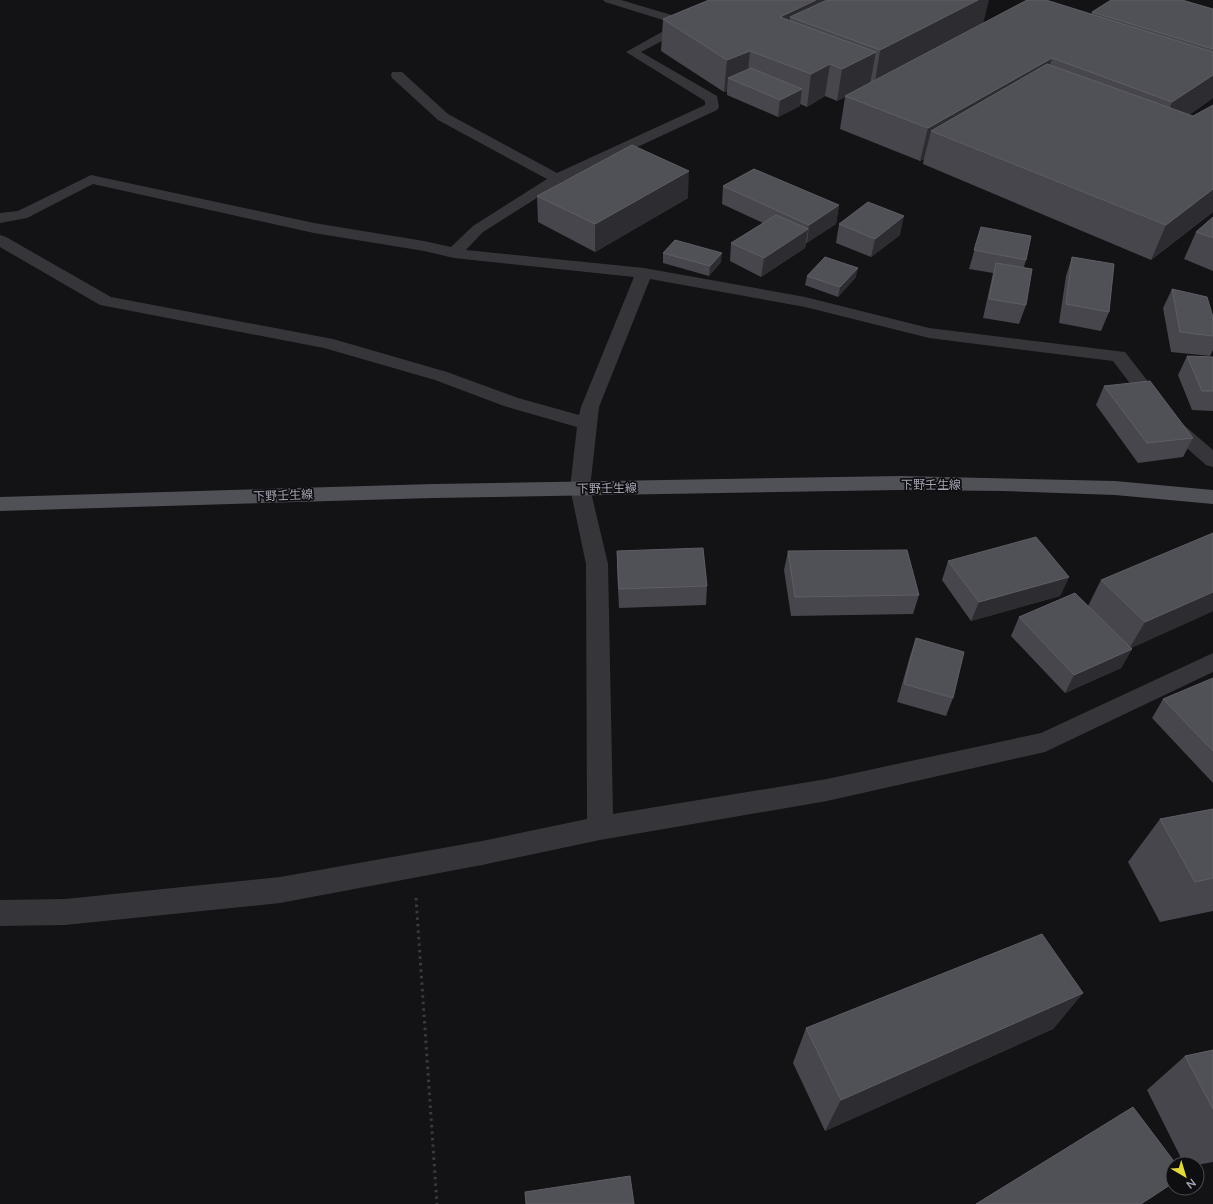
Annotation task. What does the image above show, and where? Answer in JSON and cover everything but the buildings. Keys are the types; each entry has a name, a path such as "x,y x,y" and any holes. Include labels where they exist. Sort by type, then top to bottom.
{"main road":[{"name":"下野壬生線","path":"0,504 580,488 900,483 1003,484 1115,488 1213,497"}],"street":[{"path":"608,0 686,23"},
{"path":"454,253 478,229 557,179 712,107 712,99 632,52 686,23 737,0"},
{"path":"397,75 443,117 557,179"},
{"path":"0,218 22,215 91,179 314,228 424,246 454,253 644,273 805,302 929,333 1119,356 1171,424 1213,460"},
{"path":"0,240 106,301 327,343 441,376 511,402 587,424"},
{"path":"600,828 597,564 580,488 590,407 644,273"},
{"path":"0,913 65,912 280,890 414,866 600,828 827,790 1045,742 1213,662"}],"path":[{"path":"414,866 437,1204"}]}
